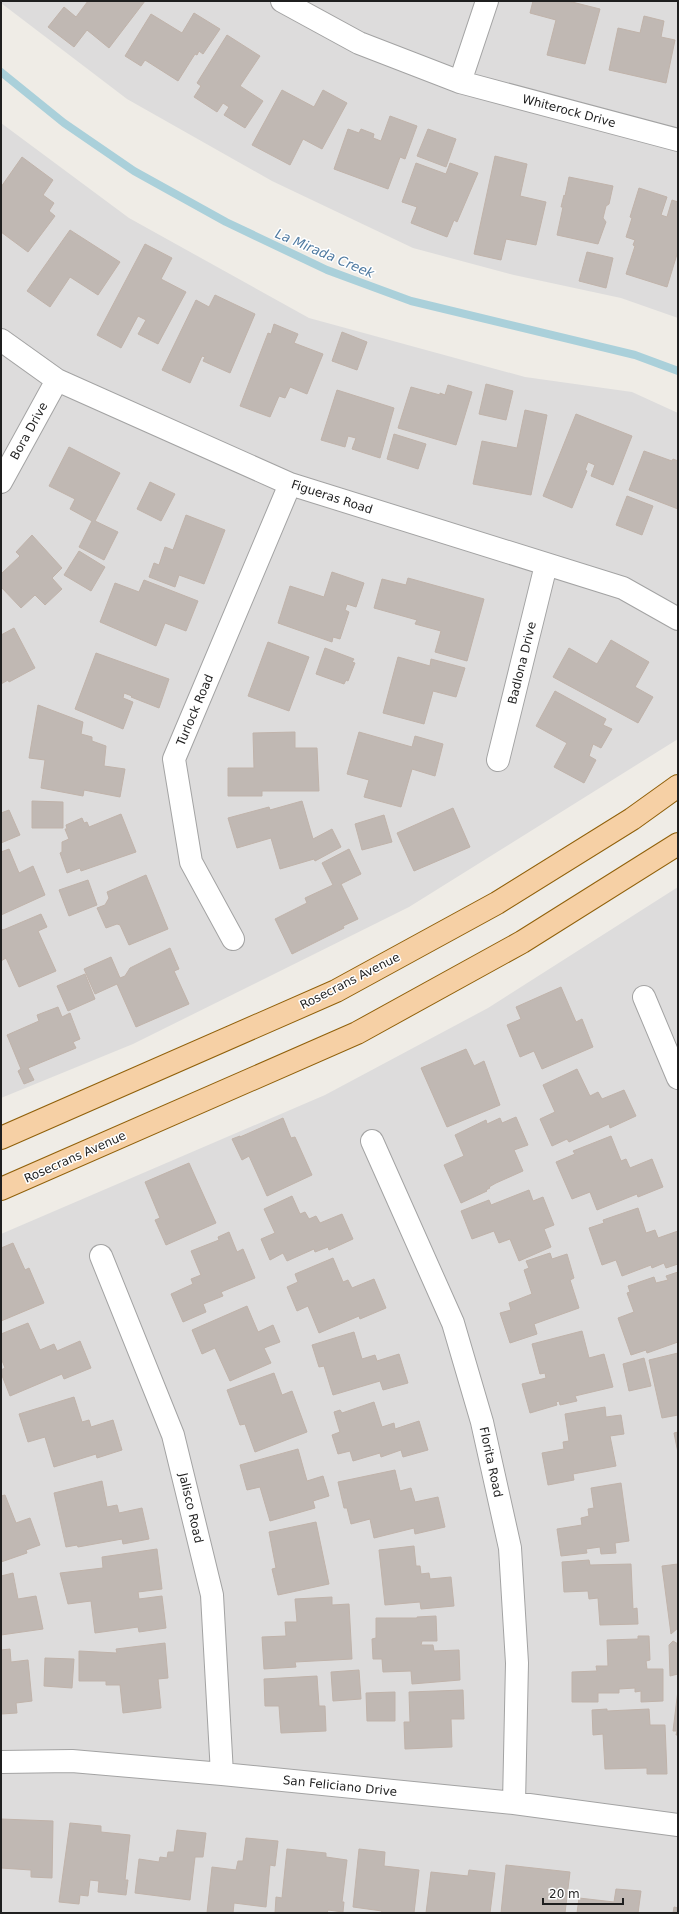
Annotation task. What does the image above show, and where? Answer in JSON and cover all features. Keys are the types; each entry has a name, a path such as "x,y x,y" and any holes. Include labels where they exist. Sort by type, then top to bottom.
{"main road":[{"name":"Rosecrans Avenue","path":"1,1138 336,991 497,903 632,818 678,786"},
{"name":"Rosecrans Avenue","path":"1,1189 356,1033 522,942 678,844"}],"street":[{"name":"Whiterock Drive","path":"282,1 359,43 460,82 678,140"},
{"path":"460,82 487,1"},
{"name":"Figueras Road","path":"1,340 57,380 290,484 546,566 623,588 678,619"},
{"name":"Bora Drive","path":"1,482 57,380"},
{"name":"Turlock Road","path":"233,939 191,862 174,759 290,484"},
{"name":"Badlona Drive","path":"498,760 546,566"},
{"path":"644,996 678,1078"},
{"name":"Florita Road","path":"372,1141 453,1323 482,1422 510,1548 517,1663 514,1803"},
{"name":"Jalisco Road","path":"101,1256 173,1435 212,1595 222,1774"},
{"name":"San Feliciano Drive","path":"1,1762 72,1761 222,1774 514,1803 678,1825"}],"shaded area":[{"path":"1,1 678,1 678,318 621,298 514,275 413,248 272,181 127,99 1,3"},
{"path":"1,123 129,218 309,318 525,377 632,392 678,413 678,739 409,907 133,1044 1,1098"},
{"path":"678,887 678,1913 1,1913 1,1234 325,1095 488,1008"}],"building":[{"path":"88,1 145,1 109,48 87,30 74,47 48,27 64,7 76,17"},
{"path":"533,1 568,1 600,9 585,64 547,55 556,20 530,13"},
{"path":"194,13 220,29 203,54 199,51 197,55 195,54 178,81 145,60 141,66 125,56 151,14 182,33"},
{"path":"644,16 664,21 661,37 675,40 666,83 609,70 618,28 640,33"},
{"path":"227,35 260,56 240,86 263,101 245,128 224,115 229,107 223,103 217,112 194,97 201,86 197,83"},
{"path":"282,90 314,107 323,90 347,103 322,149 303,139 290,165 252,145"},
{"path":"390,116 417,126 405,159 400,157 388,189 334,169 348,129 359,133 361,129 374,134 373,138 381,141"},
{"path":"428,129 456,139 446,167 417,156"},
{"path":"495,156 527,164 520,196 546,202 536,245 506,239 501,260 474,254"},
{"path":"22,157 53,180 43,195 54,203 49,211 55,216 28,252 1,232 1,187"},
{"path":"416,163 446,174 450,163 478,173 457,222 454,220 447,237 411,223 417,207 402,202"},
{"path":"569,177 613,186 609,204 606,206 603,218 606,222 598,244 557,235 563,207 561,207"},
{"path":"639,188 667,197 661,215 667,217 672,200 678,202 678,251 667,287 626,274 635,246 633,245 635,240 626,237 632,218 630,217"},
{"path":"70,230 120,262 98,295 70,277 50,307 27,291"},
{"path":"145,244 172,258 161,279 186,292 158,344 138,334 146,320 138,316 121,348 97,335"},
{"path":"587,252 613,258 606,288 579,281"},
{"path":"215,295 255,314 230,373 203,361 205,357 202,356 190,383 162,370 196,300 209,307"},
{"path":"274,324 298,334 294,343 323,354 307,394 290,387 285,398 279,396 270,417 240,406 268,333 271,334"},
{"path":"342,332 367,342 357,370 332,361"},
{"path":"486,384 513,391 506,420 479,414"},
{"path":"448,385 472,392 456,445 398,428 411,387 445,395"},
{"path":"337,390 394,408 380,458 352,449 356,438 348,436 345,447 321,440"},
{"path":"525,410 547,415 531,495 473,484 482,441 517,448"},
{"path":"576,414 632,436 613,485 591,476 595,465 588,462 585,470 587,471 572,508 543,496"},
{"path":"394,434 426,444 418,469 387,459"},
{"path":"69,447 120,473 95,521 118,532 104,560 79,547 92,521 70,509 75,499 49,486"},
{"path":"644,451 672,461 673,459 678,461 678,509 629,490"},
{"path":"150,482 175,494 161,521 137,509"},
{"path":"627,496 653,506 642,535 616,525"},
{"path":"186,515 225,530 204,584 179,575 175,587 149,577 154,563 159,565 165,547 173,550"},
{"path":"32,535 62,568 52,578 62,589 45,605 35,595 21,608 1,587 1,574 20,556 16,552"},
{"path":"79,551 105,567 91,591 64,575"},
{"path":"332,572 364,583 356,607 347,604 345,610 349,612 340,639 333,637 332,642 278,623 290,586 324,597"},
{"path":"408,578 484,599 467,661 435,652 441,631 415,624 417,620 374,608 382,579 406,585"},
{"path":"144,580 198,601 186,631 165,623 156,646 100,622 115,583 139,592"},
{"path":"14,628 35,668 9,682 8,680 1,684 1,635"},
{"path":"611,640 649,662 635,687 653,697 638,723 553,677 569,648 597,664"},
{"path":"268,642 309,657 289,711 248,696"},
{"path":"325,648 354,659 352,662 355,663 348,681 346,680 344,684 316,674"},
{"path":"96,653 169,679 159,708 124,693 123,698 133,702 123,729 75,709"},
{"path":"398,657 430,666 431,659 465,668 456,697 433,691 424,724 383,713"},
{"path":"555,691 606,719 603,725 612,729 601,748 593,744 589,756 596,760 584,783 554,767 567,743 536,726"},
{"path":"38,705 83,722 81,734 92,737 92,741 106,746 104,766 125,769 120,797 84,790 83,796 41,788 45,760 29,758"},
{"path":"295,732 295,748 317,748 319,791 262,791 262,796 228,796 228,768 254,768 253,733"},
{"path":"359,732 412,747 415,736 443,744 435,776 412,769 401,807 364,797 369,780 347,774"},
{"path":"32,801 63,802 63,828 32,828"},
{"path":"302,801 313,839 332,829 341,847 315,861 314,859 280,869 271,838 237,848 228,818 269,807 270,810"},
{"path":"453,808 470,847 414,871 397,833"},
{"path":"9,810 20,835 1,843 1,813"},
{"path":"121,814 136,852 81,871 80,868 67,873 60,853 62,852 62,842 69,839 65,829 67,829 66,825 82,818 84,823 87,822 89,827"},
{"path":"384,815 392,842 362,850 355,824"},
{"path":"9,849 19,873 33,866 45,895 1,915 1,852"},
{"path":"349,849 361,874 341,884 358,919 343,926 344,928 292,954 275,919 307,903 305,898 333,885 322,863"},
{"path":"146,875 168,929 129,945 120,925 117,924 106,928 97,908 105,905 109,898 107,892"},
{"path":"88,880 97,905 69,916 59,890"},
{"path":"41,914 47,927 38,931 56,971 19,987 6,958 1,961 1,928 3,930"},
{"path":"170,948 179,969 174,971 189,1004 136,1027 117,984 95,994 84,969 111,957 120,978 125,976 130,968"},
{"path":"85,974 95,999 68,1011 57,986"},
{"path":"561,987 576,1022 582,1019 593,1047 542,1069 534,1051 520,1057 507,1025 521,1019 516,1007"},
{"path":"58,1007 62,1017 70,1013 80,1039 73,1042 76,1048 28,1068 34,1080 24,1084 18,1071 21,1069 7,1035 39,1021 37,1015"},
{"path":"466,1049 474,1066 484,1061 500,1105 447,1127 421,1068"},
{"path":"577,1069 590,1096 598,1092 602,1099 624,1090 636,1116 610,1128 609,1124 569,1142 567,1139 552,1146 540,1119 555,1112 543,1085"},
{"path":"516,1117 528,1145 514,1150 523,1171 496,1183 489,1187 490,1188 486,1190 487,1191 461,1203 444,1165 464,1156 455,1135 486,1120 487,1124 500,1118 502,1123"},
{"path":"283,1118 291,1138 295,1137 312,1175 267,1196 249,1156 242,1160 232,1139"},
{"path":"611,1136 621,1161 626,1159 630,1168 652,1159 663,1187 638,1197 637,1194 597,1210 590,1192 572,1199 556,1162 575,1154 573,1151"},
{"path":"189,1163 216,1223 166,1245 155,1220 160,1218 145,1182"},
{"path":"529,1190 533,1201 543,1197 554,1225 544,1229 551,1247 519,1261 510,1239 499,1243 494,1231 472,1239 461,1211 489,1200 491,1205"},
{"path":"292,1196 300,1214 305,1212 309,1219 316,1216 320,1223 342,1214 353,1239 329,1250 328,1247 315,1252 314,1249 287,1261 283,1253 270,1260 261,1239 275,1233 264,1209"},
{"path":"638,1208 646,1233 655,1230 658,1238 678,1231 678,1264 666,1268 664,1263 652,1268 651,1265 622,1276 616,1260 602,1265 589,1228 604,1223 603,1220"},
{"path":"229,1232 237,1252 243,1249 255,1278 221,1292 223,1296 203,1304 206,1312 183,1322 171,1294 193,1284 191,1279 201,1275 191,1251 219,1240 218,1237"},
{"path":"13,1243 25,1270 29,1268 44,1303 1,1321 1,1248"},
{"path":"550,1253 552,1259 567,1254 574,1278 570,1280 579,1308 534,1324 537,1334 510,1343 500,1313 511,1310 509,1303 532,1294 524,1270 529,1268 526,1261"},
{"path":"333,1258 343,1282 348,1280 352,1288 374,1279 386,1308 360,1319 359,1316 319,1333 308,1306 297,1311 287,1287 298,1282 295,1274"},
{"path":"678,1272 678,1342 647,1353 646,1350 631,1355 618,1318 634,1312 627,1293 630,1292 628,1286 654,1277 656,1283 668,1280 666,1276"},
{"path":"247,1306 258,1332 273,1325 280,1342 264,1348 271,1363 230,1381 215,1348 202,1354 192,1330"},
{"path":"28,1323 40,1350 54,1344 57,1351 80,1341 91,1368 64,1379 62,1374 10,1396 1,1373 1,1370 5,1368 1,1358 1,1334"},
{"path":"582,1331 589,1358 604,1354 613,1387 575,1396 577,1401 560,1405 559,1401 556,1402 557,1405 530,1413 522,1384 546,1378 545,1373 540,1374 532,1344"},
{"path":"354,1332 362,1359 375,1355 377,1361 399,1354 408,1383 383,1390 380,1381 333,1395 324,1366 319,1367 312,1345"},
{"path":"678,1353 678,1415 662,1418 649,1360"},
{"path":"644,1358 651,1386 629,1391 623,1364"},
{"path":"274,1373 282,1395 292,1391 307,1432 255,1452 245,1424 240,1425 227,1390"},
{"path":"74,1397 82,1422 89,1420 91,1427 113,1420 122,1450 97,1458 96,1454 54,1467 45,1437 28,1442 19,1414"},
{"path":"374,1402 382,1427 394,1423 395,1429 419,1421 428,1450 403,1457 401,1450 381,1457 380,1453 353,1461 350,1451 338,1454 332,1435 340,1432 334,1412 340,1410 342,1413"},
{"path":"605,1407 606,1417 621,1415 624,1434 610,1436 616,1466 573,1474 574,1480 548,1485 542,1453 564,1449 563,1442 569,1441 565,1414"},
{"path":"678,1432 678,1453 674,1433"},
{"path":"298,1449 307,1481 323,1476 329,1496 313,1501 315,1508 270,1521 260,1487 247,1490 240,1465"},
{"path":"395,1470 400,1491 411,1488 415,1502 438,1497 445,1527 415,1534 414,1528 374,1538 370,1519 351,1524 347,1508 344,1508 338,1482"},
{"path":"102,1481 107,1507 117,1505 119,1513 142,1508 149,1539 123,1544 122,1539 78,1547 77,1545 66,1547 54,1493"},
{"path":"621,1483 629,1541 615,1543 616,1553 601,1554 600,1547 586,1549 587,1553 561,1556 557,1529 582,1525 581,1518 589,1516 588,1509 594,1508 591,1488"},
{"path":"5,1495 16,1523 30,1518 40,1545 26,1550 27,1553 1,1562 1,1496"},
{"path":"316,1522 329,1584 278,1595 272,1569 276,1568 269,1532"},
{"path":"414,1546 416,1566 420,1566 421,1574 429,1573 430,1579 451,1577 454,1606 421,1609 420,1602 385,1605 379,1550"},
{"path":"157,1549 162,1589 138,1592 139,1599 162,1596 166,1628 139,1632 138,1627 95,1633 91,1601 68,1604 60,1573 103,1568 102,1557"},
{"path":"589,1560 590,1565 631,1564 633,1609 637,1608 638,1624 600,1625 598,1598 589,1599 588,1591 564,1592 562,1562"},
{"path":"678,1564 678,1628 671,1634 662,1566"},
{"path":"13,1573 18,1599 36,1596 43,1629 1,1635 1,1576"},
{"path":"332,1597 332,1605 349,1604 352,1659 295,1662 296,1667 264,1669 262,1637 286,1636 285,1622 297,1622 295,1599"},
{"path":"436,1616 437,1641 422,1641 421,1645 433,1645 434,1651 459,1650 460,1680 412,1684 411,1671 383,1672 382,1659 373,1659 372,1639 376,1638 376,1618 417,1618"},
{"path":"638,1636 649,1636 650,1660 646,1661 647,1669 663,1669 663,1701 641,1702 641,1691 635,1692 635,1688 619,1689 619,1693 598,1693 598,1702 572,1702 572,1672 597,1671 596,1666 608,1666 607,1640 638,1639"},
{"path":"673,1641 678,1644 678,1674 670,1676 669,1645"},
{"path":"165,1643 168,1678 158,1679 161,1708 123,1713 120,1685 106,1685 106,1681 79,1681 79,1651 117,1653 116,1649"},
{"path":"10,1649 11,1662 28,1660 32,1701 16,1703 17,1713 1,1714 1,1650"},
{"path":"45,1658 74,1659 72,1688 44,1686"},
{"path":"359,1670 361,1699 333,1701 331,1672"},
{"path":"317,1676 319,1706 325,1706 326,1731 281,1733 279,1706 265,1706 264,1679"},
{"path":"463,1690 464,1719 451,1719 452,1747 405,1749 404,1722 410,1722 409,1692"},
{"path":"678,1690 678,1735 676,1735 677,1731 673,1731"},
{"path":"395,1692 395,1721 367,1721 366,1693"},
{"path":"607,1709 607,1711 649,1709 650,1725 665,1725 667,1774 647,1774 647,1768 605,1769 603,1734 593,1735 592,1710"},
{"path":"1,1819 53,1821 52,1878 31,1877 31,1870 1,1868"},
{"path":"70,1823 101,1826 101,1832 130,1835 125,1880 128,1880 126,1895 98,1892 99,1881 90,1880 88,1896 80,1895 79,1904 59,1902"},
{"path":"177,1830 206,1833 203,1857 195,1857 190,1900 135,1893 139,1859 159,1862 160,1857 167,1858 168,1852 174,1852"},
{"path":"246,1838 278,1841 275,1866 270,1865 266,1907 234,1903 233,1913 207,1913 212,1867 236,1870 238,1861 243,1861"},
{"path":"287,1849 326,1853 326,1857 347,1860 342,1902 344,1902 343,1912 328,1910 327,1913 275,1913 276,1897 282,1898"},
{"path":"359,1849 385,1852 384,1866 419,1870 414,1913 381,1913 382,1911 353,1907"},
{"path":"506,1865 570,1872 565,1913 501,1913"},
{"path":"469,1870 495,1873 490,1913 426,1913 431,1872 468,1876"},
{"path":"616,1889 641,1891 638,1913 577,1913 579,1898 614,1902"},
{"path":"674,1907 678,1908 678,1913 673,1913"}],"waterway":[{"name":"La Mirada Creek","path":"1,72 64,123 134,171 226,222 327,270 411,301 635,355 678,371"}]}
